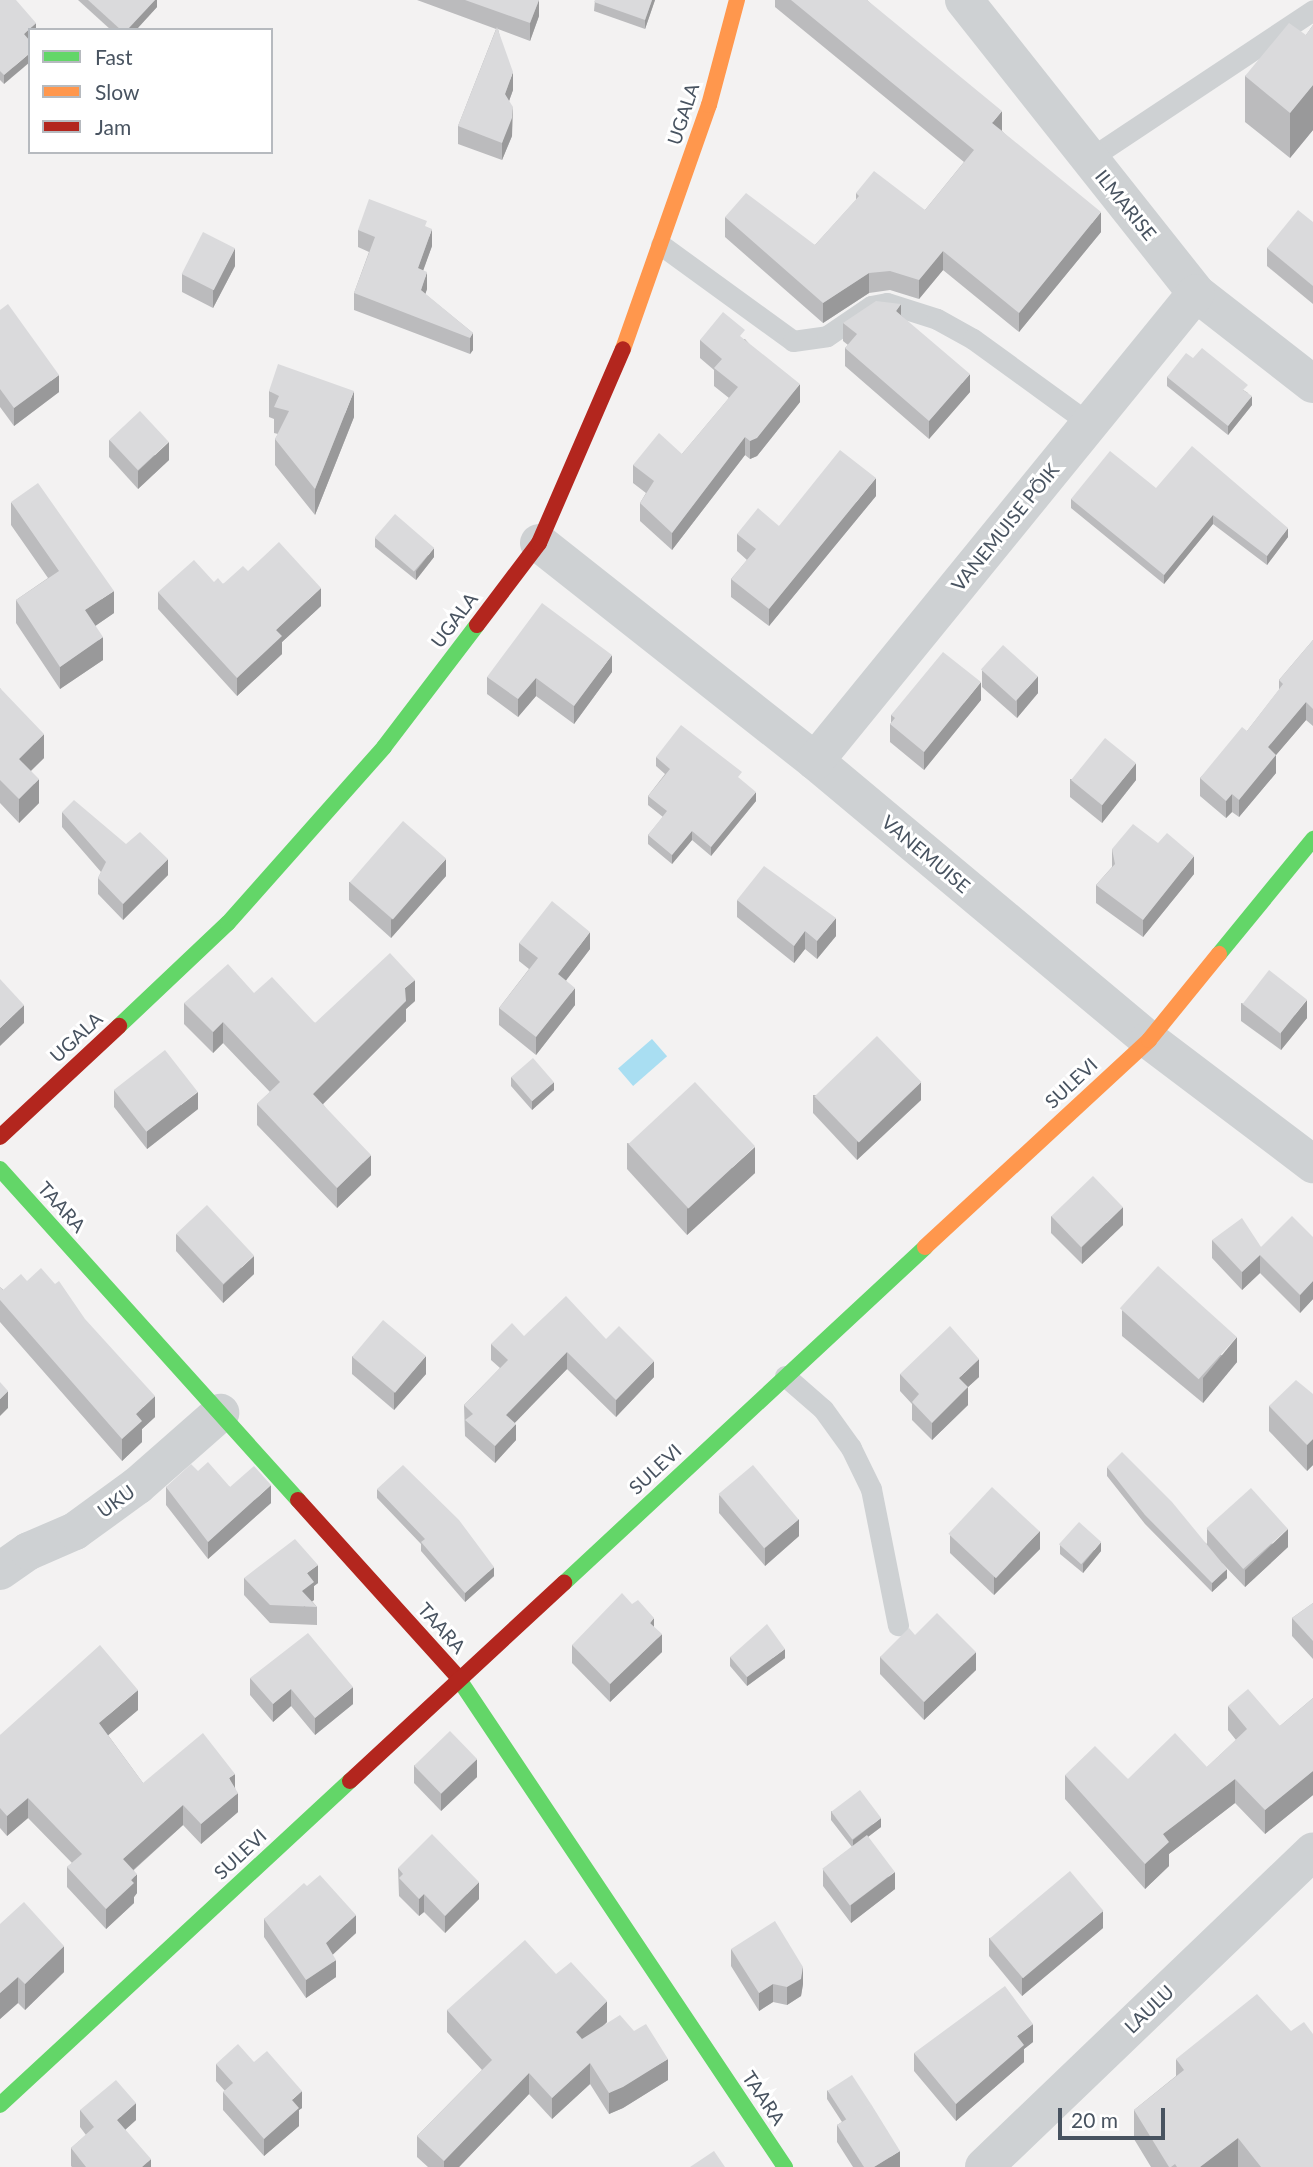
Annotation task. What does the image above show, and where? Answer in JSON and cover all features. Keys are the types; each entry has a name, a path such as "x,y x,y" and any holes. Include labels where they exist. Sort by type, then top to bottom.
{"street":[{"name":"UGALA","path":"0,1138 228,923 384,747 539,543 636,318 709,105 737,0"},
{"name":"ILMARISE","path":"964,0 1196,293 1313,384"},
{"name":"VANEMUISE PÕIK","path":"815,761 1196,293"},
{"name":"VANEMUISE","path":"539,543 815,761 1149,1040 1313,1164"},
{"name":"SULEVI","path":"1,2101 1149,1040 1313,839"},
{"name":"TAARA","path":"0,1169 460,1679 785,2167"},
{"name":"UKU","path":"0,1570 29,1551 75,1531 138,1486 220,1413"},
{"name":"LAULU","path":"984,2167 1313,1851"}],"lane":[{"path":"1089,159 1313,10"},
{"path":"661,246 793,341 807,342 827,336 872,306 887,303 937,319 973,339 1090,424"},
{"path":"785,1376 823,1409 851,1448 871,1489 898,1625"}],"water":[{"path":"652,1039 667,1056 633,1086 618,1069"}],"building":[{"path":"0,0 16,0 36,23 24,34 28,39 28,55 4,75 0,71"},
{"path":"88,0 155,0 129,28 119,28"},
{"path":"465,0 539,0 530,23"},
{"path":"652,0 645,20 594,2"},
{"path":"791,0 867,0 1002,111 992,123 1101,212 1019,313 943,251 919,280 890,271 869,273 823,303 725,217 746,193 815,245 859,196 856,193 874,171 925,210 974,150"},
{"path":"1289,23 1306,35 1313,25 1313,85 1290,113 1245,76"},
{"path":"497,27 513,72 505,94 513,107 512,118 502,143 458,126"},
{"path":"369,199 427,221 425,226 432,229 418,268 427,272 421,290 473,333 470,338 354,293 375,237 358,230"},
{"path":"1298,210 1313,222 1313,286 1267,248"},
{"path":"203,232 235,248 214,290 182,274"},
{"path":"876,301 901,304 896,311 970,374 929,421 845,348 857,334 843,323"},
{"path":"8,304 59,375 14,408 0,389 0,310"},
{"path":"723,312 745,330 740,336 800,384 757,438 750,441 745,437 672,533 640,503 654,481 633,465 659,433 682,454 738,387 714,368 722,359 700,340"},
{"path":"1202,348 1248,385 1243,390 1252,396 1228,426 1167,377 1186,353 1193,358"},
{"path":"278,364 354,391 315,489 275,439 289,411 274,407 279,396 269,391"},
{"path":"140,411 169,442 138,470 109,440"},
{"path":"1192,446 1288,528 1267,556 1213,515 1164,575 1071,499 1110,451 1156,488"},
{"path":"840,450 876,478 769,609 731,579 756,549 737,534 758,508 779,526"},
{"path":"38,483 114,591 85,610 103,637 60,667 16,600 59,571 11,502"},
{"path":"395,514 434,548 414,572 375,537"},
{"path":"279,542 321,588 276,630 282,636 237,678 158,592 194,560 214,582 218,578 223,584 243,566 248,571"},
{"path":"542,603 612,655 574,706 536,678 518,699 487,677"},
{"path":"1313,640 1313,709 1306,702 1268,747 1276,755 1239,800 1232,794 1226,801 1200,778 1242,727 1247,731 1283,684 1279,680"},
{"path":"1003,645 1038,676 1016,701 981,670"},
{"path":"943,652 981,682 924,752 890,724 895,718 891,715"},
{"path":"0,688 44,734 19,759 39,779 19,799 0,780"},
{"path":"681,725 742,772 738,777 756,792 711,847 692,831 672,855 648,835 667,811 648,796 670,769 656,757"},
{"path":"1105,738 1136,763 1102,805 1071,780"},
{"path":"74,800 126,844 140,832 168,859 123,904 98,878 106,862 62,812"},
{"path":"403,821 446,858 393,920 350,882"},
{"path":"1133,824 1158,843 1167,833 1194,856 1143,920 1096,885 1115,864 1112,849"},
{"path":"764,866 836,918 817,941 805,931 794,946 737,900"},
{"path":"552,901 590,932 558,974 575,988 536,1037 499,1008 538,958 519,943"},
{"path":"390,953 415,980 405,988 406,1001 313,1094 371,1155 337,1188 257,1104 280,1082 223,1022 213,1032 184,1003 228,964 254,993 272,977 315,1023"},
{"path":"1269,970 1307,1000 1280,1033 1243,1004"},
{"path":"0,979 24,1005 0,1028"},
{"path":"877,1036 921,1082 859,1142 814,1096"},
{"path":"165,1050 198,1092 146,1132 114,1090"},
{"path":"533,1058 554,1082 532,1101 511,1077"},
{"path":"695,1082 755,1146 688,1208 628,1144"},
{"path":"1093,1176 1123,1207 1081,1247 1051,1216"},
{"path":"207,1205 254,1255 223,1284 176,1234"},
{"path":"1292,1216 1313,1237 1313,1281 1300,1295 1260,1255 1242,1272 1212,1240 1242,1218 1261,1247"},
{"path":"1158,1266 1237,1337 1199,1379 1120,1308"},
{"path":"41,1268 55,1284 59,1281 85,1319 155,1396 136,1414 142,1421 122,1439 0,1300 0,1287 3,1290 21,1274 27,1281"},
{"path":"566,1296 606,1339 619,1326 654,1361 616,1400 567,1352 506,1415 516,1424 495,1446 465,1420 473,1414 464,1405 508,1360 491,1344 512,1323 524,1336"},
{"path":"383,1320 426,1356 395,1393 352,1357"},
{"path":"950,1326 979,1359 959,1378 968,1387 932,1423 912,1402 919,1394 900,1374"},
{"path":"1296,1380 1313,1394 1313,1439 1307,1445 1269,1406"},
{"path":"0,1382 8,1391 0,1399"},
{"path":"1122,1452 1172,1502 1227,1569 1212,1583 1145,1515 1107,1467"},
{"path":"208,1462 230,1487 254,1466 271,1485 208,1542 166,1487 191,1464 198,1471"},
{"path":"403,1465 459,1520 494,1567 465,1593 421,1542 425,1539 377,1489"},
{"path":"753,1465 799,1519 764,1548 719,1494"},
{"path":"992,1487 1040,1531 996,1578 948,1534"},
{"path":"1251,1488 1288,1529 1243,1569 1206,1528"},
{"path":"1079,1522 1101,1542 1081,1564 1059,1544"},
{"path":"295,1539 318,1565 307,1573 314,1582 302,1591 317,1607 270,1605 244,1578"},
{"path":"622,1593 632,1604 638,1600 654,1618 650,1623 662,1634 610,1684 572,1645"},
{"path":"1313,1603 1313,1641 1292,1618"},
{"path":"937,1613 976,1652 924,1702 880,1657 909,1628 915,1635"},
{"path":"767,1624 785,1649 747,1677 730,1657"},
{"path":"308,1633 353,1687 315,1718 291,1689 273,1704 250,1678"},
{"path":"100,1645 138,1690 99,1723 143,1783 203,1733 235,1774 229,1778 238,1793 201,1824 183,1805 123,1859 137,1874 131,1880 134,1883 106,1909 67,1867 82,1854 28,1798 7,1816 0,1808 0,1735"},
{"path":"1248,1689 1280,1726 1313,1698 1313,1771 1265,1810 1235,1779 1163,1834 1169,1842 1145,1864 1065,1775 1095,1746 1128,1779 1175,1733 1207,1767 1247,1729 1228,1706"},
{"path":"450,1731 477,1759 441,1794 414,1766"},
{"path":"860,1790 881,1818 852,1840 831,1812"},
{"path":"432,1834 479,1882 445,1916 424,1894 419,1899 399,1878 403,1874 398,1868"},
{"path":"867,1835 895,1872 850,1905 822,1869"},
{"path":"1070,1871 1103,1911 1023,1978 990,1938"},
{"path":"320,1875 356,1915 326,1943 336,1960 306,1980 264,1919 304,1883 307,1886"},
{"path":"24,1902 64,1946 25,1984 18,1977 0,1993 0,1924"},
{"path":"775,1921 803,1967 801,1979 787,1987 773,1984 759,1993 731,1949"},
{"path":"525,1940 556,1974 571,1962 607,2001 576,2032 582,2039 620,2015 634,2031 646,2024 668,2059 609,2093 590,2063 552,2098 529,2073 444,2161 417,2136 492,2060 447,2010"},
{"path":"1005,1986 1033,2024 1017,2036 1024,2045 956,2104 914,2053"},
{"path":"1257,1994 1291,2031 1304,2022 1313,2034 1313,2167 1261,2167 1238,2138 1200,2167 1177,2167 1175,2164 1169,2167 1134,2110 1184,2070 1176,2059"},
{"path":"238,2044 254,2062 267,2051 302,2091 292,2100 299,2108 264,2139 223,2092 233,2083 216,2064"},
{"path":"852,2075 871,2104 847,2120 828,2091"},
{"path":"116,2080 136,2103 117,2120 151,2159 142,2167 86,2167 71,2148 94,2127 80,2110"},
{"path":"871,2104 900,2151 874,2167 864,2167 837,2125"},
{"path":"714,2151 725,2167 690,2167"}],"traffic: fast":[{"path":"119,1026 228,923 384,747 477,625"},
{"path":"1219,954 1313,839"},
{"path":"0,1169 298,1500"},
{"path":"564,1583 925,1247"},
{"path":"456,1675 785,2167"},
{"path":"0,2105 350,1781"}],"traffic: slow":[{"path":"623,349 709,105 737,0"},
{"path":"925,1247 1149,1040 1219,954"}],"traffic: jam":[{"path":"477,625 539,543 623,349"},
{"path":"0,1137 119,1026"},
{"path":"298,1500 456,1675"},
{"path":"350,1781 564,1583"}]}
